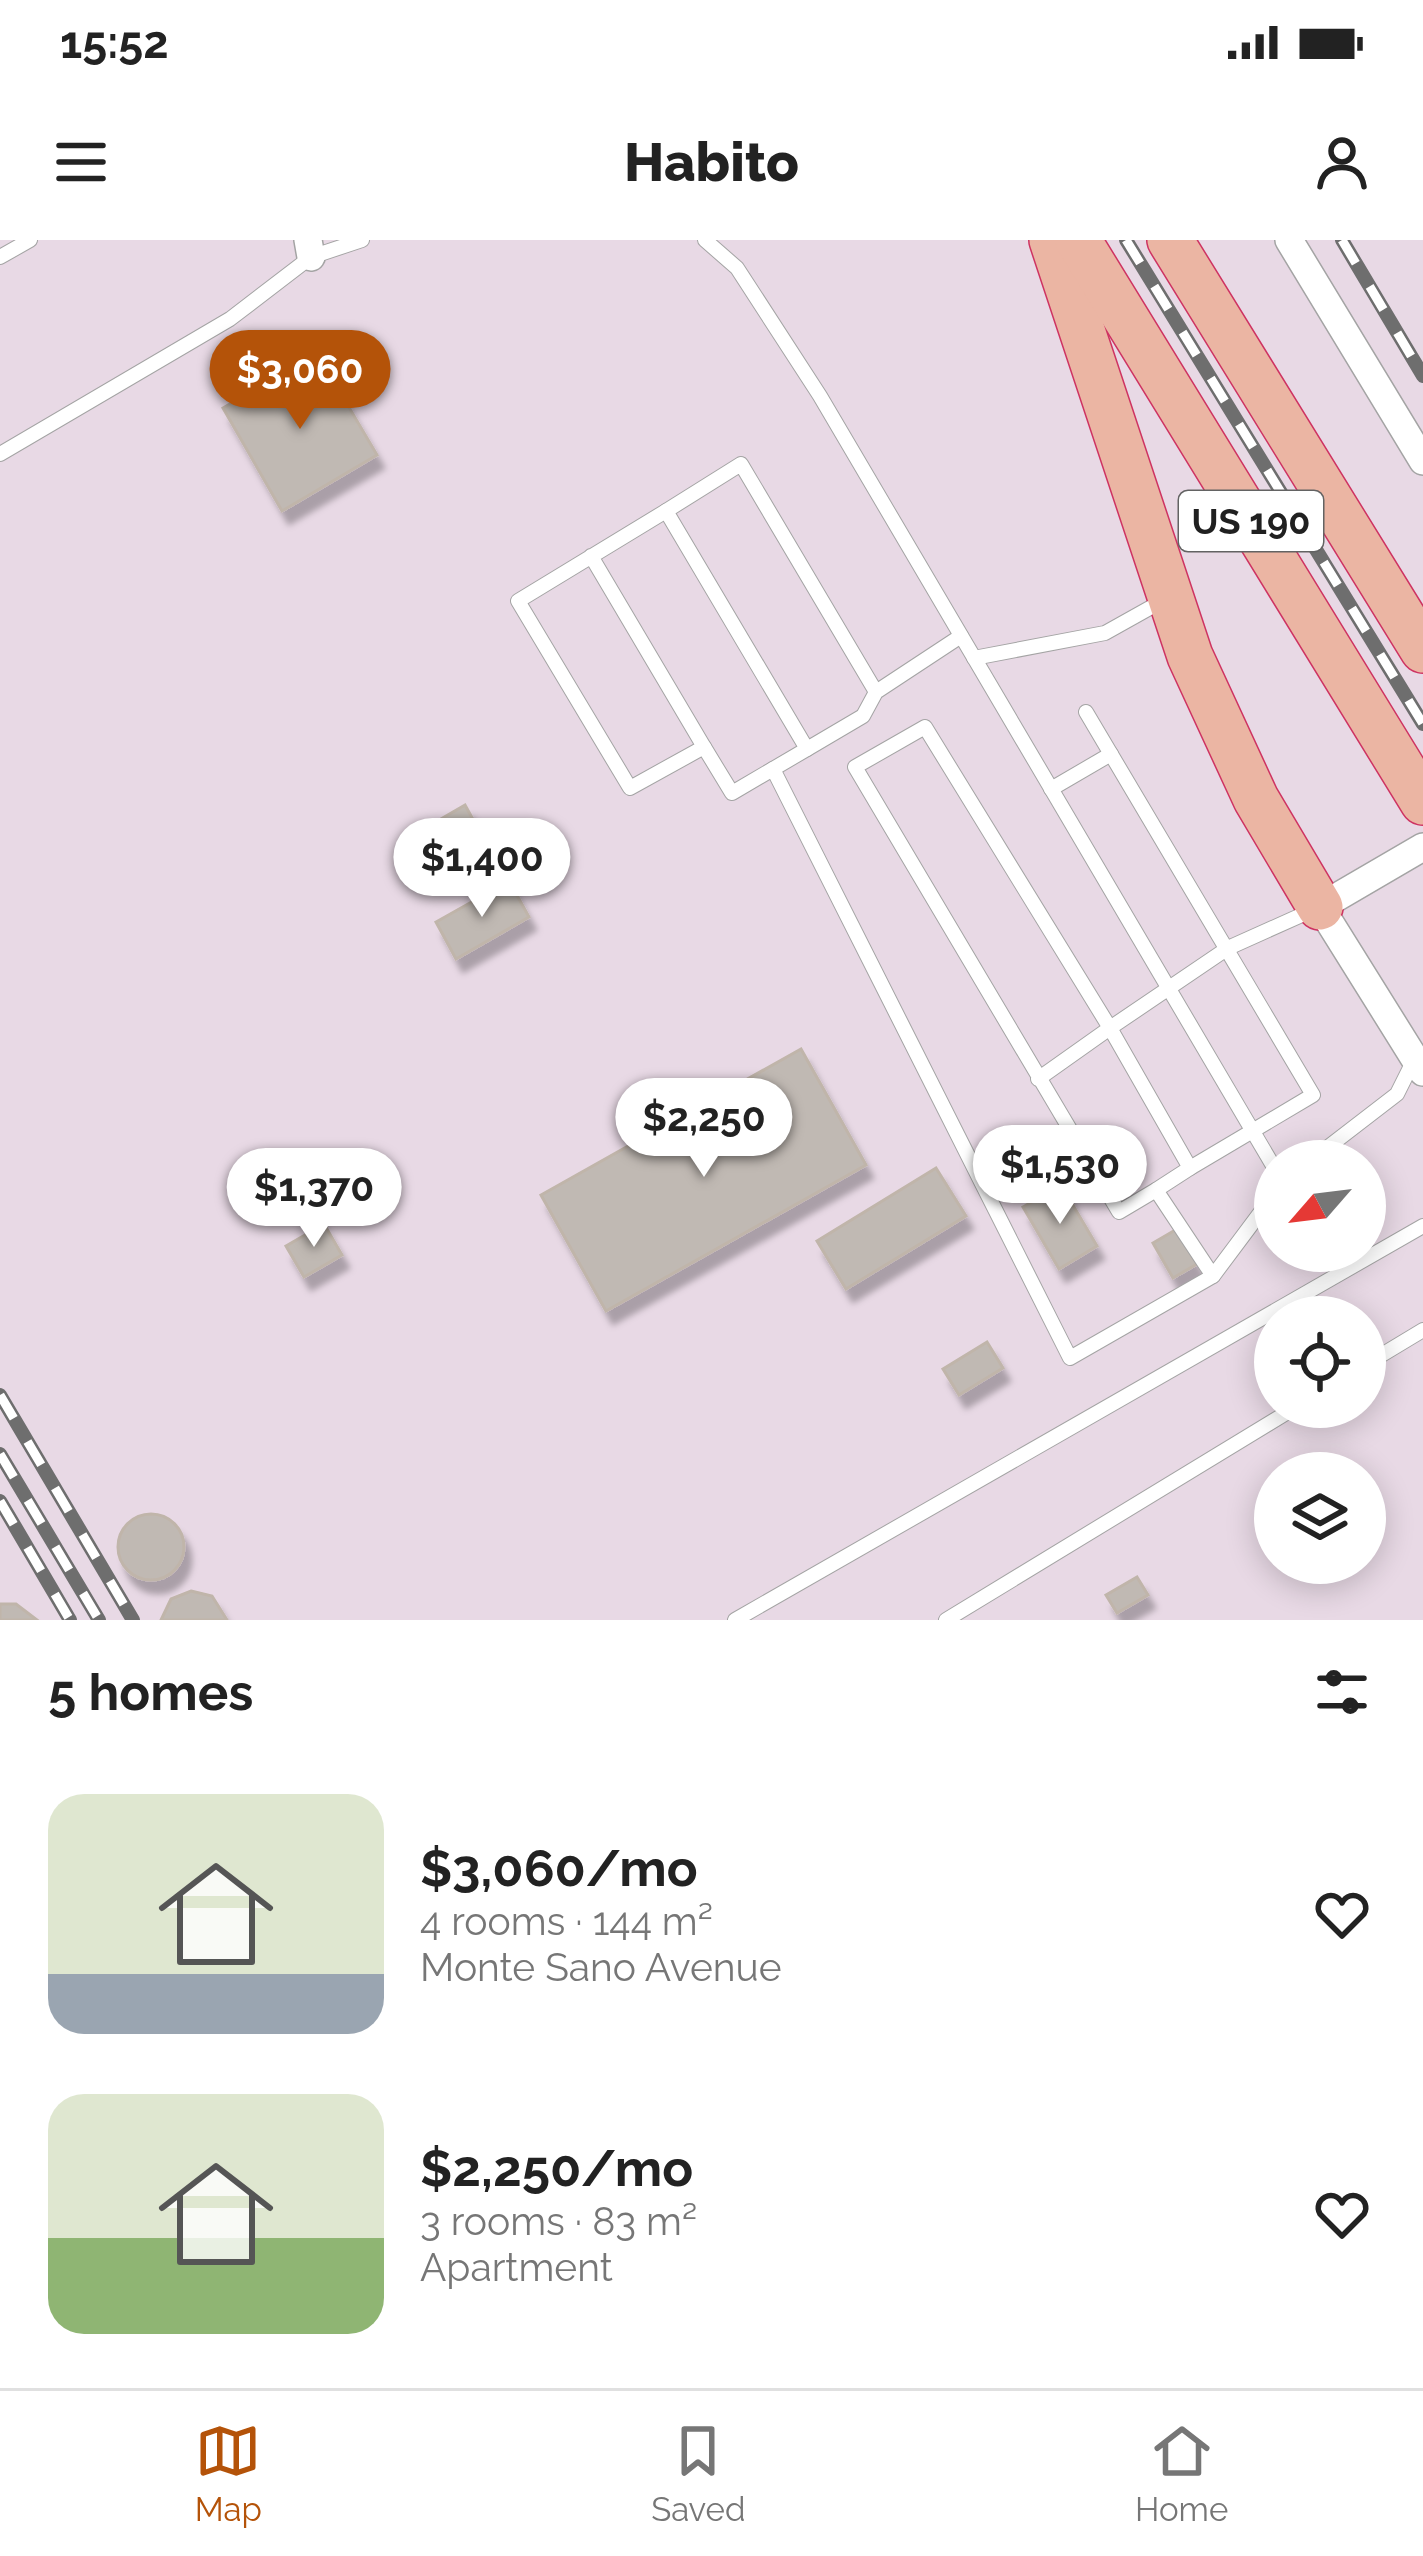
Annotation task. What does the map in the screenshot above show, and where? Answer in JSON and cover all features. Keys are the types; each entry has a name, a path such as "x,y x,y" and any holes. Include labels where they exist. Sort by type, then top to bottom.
{"highway":[{"path":"1052,240 1168,597 1235,756 1282,847 1320,907"},
{"name":"US 190","path":"1078,240 1423,802"},
{"name":"US 190","path":"1172,241 1423,650"}],"street":[{"path":"1289,240 1423,461"},
{"path":"1419,1065 1320,907 1423,847"}],"lane":[{"path":"0,257 30,240"},
{"path":"0,454 230,319 310,248 362,240"},
{"path":"705,240 736,268 820,396 1257,1140"},
{"path":"704,747 630,788 518,601 741,464 876,692"},
{"path":"665,511 807,749"},
{"path":"591,556 732,793 863,716 876,692 961,636"},
{"path":"974,658 1105,633 1168,597"},
{"path":"1086,712 1313,1095 1119,1213 855,767 925,728 1110,1028 1190,1168"},
{"path":"1051,789 1111,754"},
{"path":"773,769 1070,1358 1213,1276 1254,1221"},
{"path":"1038,1078 1228,948 1320,907"},
{"path":"1337,1140 1396,1094 1419,1065"},
{"path":"1156,1190 1213,1276"},
{"path":"735,1620 1423,1226"},
{"path":"1386,1352 1423,1330"},
{"path":"946,1620 1261,1428"}],"shaded area":[{"path":"0,240 1423,240 1423,1620 0,1620"}],"building":[{"path":"317,353 377,455 282,511 223,408"},
{"path":"465,805 481,834 442,855 427,827"},
{"path":"509,881 529,917 456,959 436,922"},
{"path":"801,1049 866,1165 606,1311 541,1195"},
{"path":"936,1168 966,1216 846,1289 817,1241"},
{"path":"1061,1185 1097,1246 1059,1269 1023,1207"},
{"path":"324,1224 342,1255 304,1277 286,1246"},
{"path":"1177,1229 1197,1264 1173,1278 1153,1243"},
{"path":"987,1342 1003,1368 959,1395 943,1369"},
{"path":"151,1514 175,1523 184,1547 175,1571 151,1580 127,1571 118,1547 127,1523"},
{"path":"1137,1577 1148,1595 1117,1613 1106,1595"},
{"path":"191,1591 212,1596 227,1620 161,1620 171,1599"},
{"path":"0,1604 16,1604 37,1620 0,1620"}],"railway":[{"path":"1126,240 1423,724"},
{"path":"1342,240 1423,376"},
{"path":"0,1395 133,1620"},
{"path":"0,1454 99,1620"},
{"path":"0,1501 70,1620"}]}
